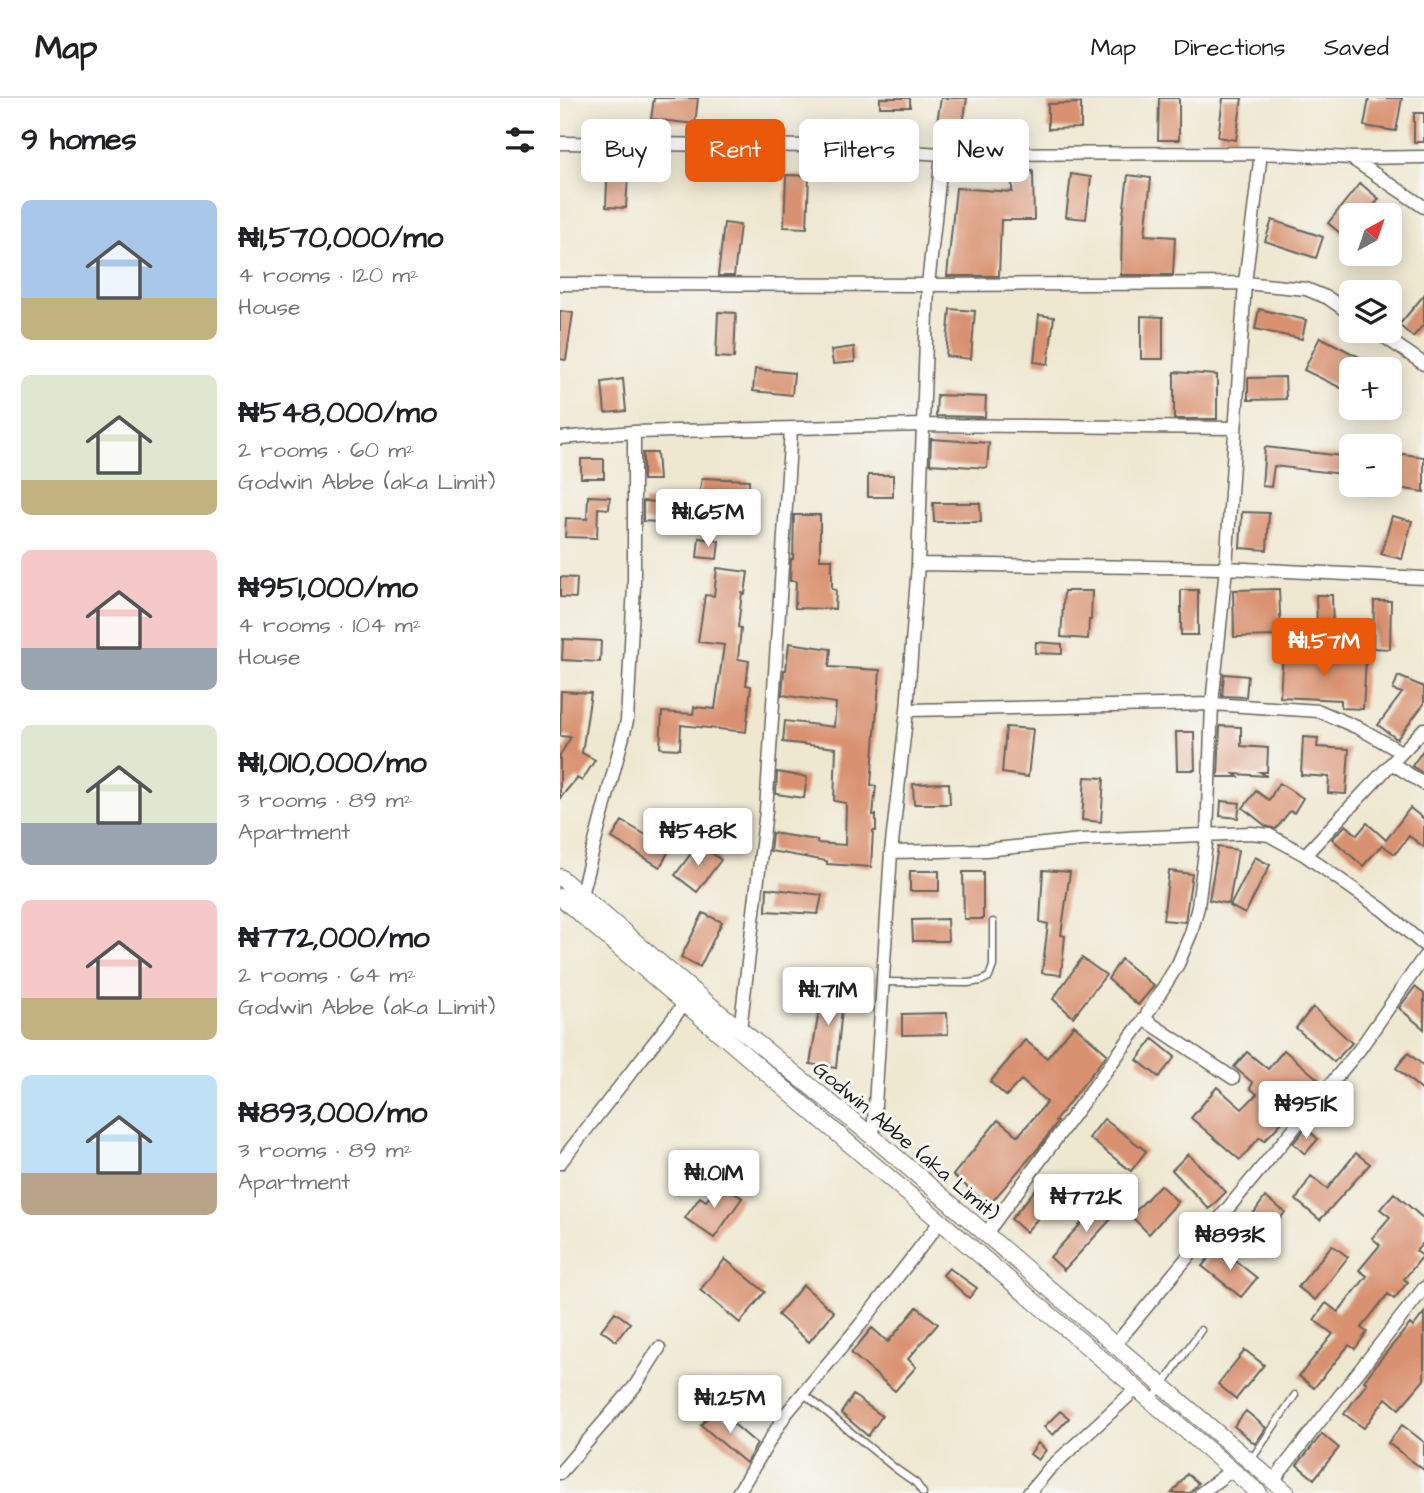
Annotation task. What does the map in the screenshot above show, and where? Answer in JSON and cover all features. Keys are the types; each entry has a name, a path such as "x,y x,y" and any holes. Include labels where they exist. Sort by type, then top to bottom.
{"street":[{"path":"560,143 815,146 933,153"},
{"path":"1029,154 1261,153 1351,158 1424,157"},
{"path":"985,1235 1144,1019 1178,964 1198,907 1207,836 1212,704 1226,568 1245,284 1261,153"},
{"path":"1351,158 1424,207"},
{"path":"873,1137 891,852 907,710 918,564 928,285 939,182"},
{"path":"560,284 1245,284 1306,289 1339,306"},
{"path":"1393,343 1424,365"},
{"path":"560,438 634,432 923,425 1235,428"},
{"path":"740,1030 766,811 791,429"},
{"path":"581,895 627,721 634,586 634,432"},
{"path":"918,564 1226,568 1424,578"},
{"path":"907,710 1212,704 1320,711 1361,729 1424,784"},
{"path":"1305,855 1424,729"},
{"path":"891,852 986,850 1081,840 1251,833 1269,835 1305,855 1424,945"},
{"name":"Godwin Abbe (aka Limit)","path":"560,877 834,1130 1259,1493"},
{"name":"Godwin Abbe (aka Limit)","path":"560,897 689,998 740,1030 873,1137 1287,1493"},
{"path":"1114,1346 1359,1049 1424,957"},
{"path":"563,1155 689,998"},
{"path":"1144,1019 1233,1078"},
{"path":"834,1130 845,1116"},
{"path":"738,1493 785,1415 860,1325 940,1222"},
{"path":"1273,1481 1424,1288"},
{"path":"560,1473 635,1386 659,1348"},
{"path":"1029,1493 1049,1469 1136,1389"},
{"path":"1201,1493 1233,1469"}],"lane":[{"path":"883,982 968,983 989,977 993,967 993,922"},
{"path":"1150,1401 1201,1330"},
{"path":"803,1392 916,1483 923,1493"},
{"path":"1250,1461 1295,1395"}],"building":[{"path":"654,98 698,98 696,119 685,119 685,123 671,121 671,119 651,119"},
{"path":"880,98 910,98 910,107 880,107"},
{"path":"941,98 967,98 964,119 938,119"},
{"path":"1159,98 1179,98 1179,140 1158,140"},
{"path":"1223,98 1242,98 1236,140 1218,137"},
{"path":"1369,98 1402,98 1396,131 1364,126"},
{"path":"1081,103 1081,128 1048,129 1048,104"},
{"path":"1414,113 1424,113 1424,142 1414,142"},
{"path":"1029,171 1033,171 1034,220 1001,220 999,276 947,276 956,188 1012,192 1012,182 1029,182"},
{"path":"1071,174 1091,177 1086,219 1066,217"},
{"path":"786,175 799,176 799,182 809,182 807,228 784,227"},
{"path":"1128,175 1151,178 1145,235 1175,237 1173,275 1121,275 1122,223"},
{"path":"607,182 628,182 626,208 606,207"},
{"path":"1360,183 1379,199 1376,203 1344,203"},
{"path":"1339,209 1339,232 1328,223"},
{"path":"1272,220 1323,237 1316,258 1265,241"},
{"path":"724,223 740,225 734,276 718,276"},
{"path":"1424,295 1424,324 1413,337 1402,328 1402,321"},
{"path":"950,309 975,311 971,359 946,356"},
{"path":"1259,309 1306,320 1302,339 1255,329"},
{"path":"560,311 573,313 566,360 560,359"},
{"path":"718,312 736,313 734,358 716,357"},
{"path":"1039,315 1054,317 1048,364 1034,362"},
{"path":"1141,316 1163,317 1163,359 1141,359"},
{"path":"1320,337 1359,357 1339,357 1339,387 1304,370"},
{"path":"854,347 855,362 833,364 831,350"},
{"path":"755,369 794,373 792,395 753,391"},
{"path":"1174,372 1217,375 1217,419 1174,419"},
{"path":"1285,377 1286,399 1248,400 1248,378"},
{"path":"623,379 626,411 605,413 602,382"},
{"path":"937,395 986,397 985,417 936,416"},
{"path":"931,439 989,443 987,468 930,464"},
{"path":"1265,447 1339,456 1339,474 1274,466 1271,487 1262,486"},
{"path":"643,453 657,453 659,480 643,480"},
{"path":"1402,454 1424,457 1424,492 1402,489"},
{"path":"581,459 604,459 604,478 581,478"},
{"path":"868,475 893,475 893,497 868,497"},
{"path":"702,478 749,480 748,513 753,513 751,528 723,524 726,503 698,500"},
{"path":"588,496 610,497 609,509 598,508 597,538 565,537 566,518 587,519"},
{"path":"643,501 689,504 687,524 643,521"},
{"path":"933,503 980,503 981,522 934,522"},
{"path":"1242,512 1269,513 1267,550 1240,548"},
{"path":"794,515 820,515 820,559 832,559 832,589 836,590 835,609 795,608 796,581 790,581"},
{"path":"1392,516 1412,521 1402,559 1381,554"},
{"path":"699,538 719,541 717,559 697,557"},
{"path":"717,568 748,572 745,594 742,593 738,627 741,628 738,659 749,661 746,685 751,686 746,732 681,725 680,749 660,748 662,712 693,714 694,707 715,709 724,645 698,642 705,595 714,596"},
{"path":"560,577 577,578 576,598 560,597"},
{"path":"1279,589 1281,636 1234,637 1233,590"},
{"path":"1181,590 1198,590 1198,635 1181,635"},
{"path":"1064,591 1092,591 1088,639 1061,637"},
{"path":"1316,595 1332,595 1333,629 1317,629"},
{"path":"1374,601 1391,601 1390,649 1373,648"},
{"path":"563,639 601,641 600,662 562,660"},
{"path":"1036,642 1062,644 1062,654 1035,653"},
{"path":"789,643 831,649 829,667 880,670 871,785 876,786 873,815 876,815 876,831 873,831 871,867 827,864 827,861 770,851 772,833 817,840 817,843 845,845 846,803 834,801 836,748 783,742 785,721 834,727 836,703 782,695"},
{"path":"1315,650 1340,653 1340,659 1366,660 1363,709 1341,708 1341,700 1280,697 1283,651 1315,653"},
{"path":"1224,674 1248,676 1246,697 1222,696"},
{"path":"1398,676 1424,687 1424,704 1397,739 1378,725 1402,693 1393,690"},
{"path":"561,691 591,693 582,753 595,760 582,781 577,778 560,798 560,755 571,737 560,736"},
{"path":"1220,726 1241,727 1241,746 1268,748 1267,772 1260,772 1267,776 1234,774 1238,777 1218,777"},
{"path":"1006,727 1033,729 1028,777 1002,773"},
{"path":"1176,732 1194,732 1195,770 1177,770"},
{"path":"1303,737 1318,738 1317,747 1349,749 1346,794 1328,793 1329,777 1301,775"},
{"path":"1424,749 1424,774 1412,766"},
{"path":"777,772 807,777 804,798 776,794"},
{"path":"1085,777 1104,778 1101,822 1082,820"},
{"path":"949,783 950,804 914,804 913,784"},
{"path":"1279,783 1303,798 1294,813 1290,811 1276,829 1266,826 1243,808 1256,791 1269,800"},
{"path":"1221,801 1240,803 1238,818 1220,816"},
{"path":"1410,808 1424,819 1424,847 1409,836 1395,854 1382,845 1363,866 1332,839 1346,825 1357,835 1367,823 1386,840"},
{"path":"622,821 670,849 660,867 612,838"},
{"path":"699,843 721,860 697,892 675,875"},
{"path":"1218,847 1238,850 1229,904 1209,900"},
{"path":"1255,857 1270,865 1245,914 1230,906"},
{"path":"1043,870 1070,872 1061,935 1065,936 1061,975 1042,973 1048,924 1040,922"},
{"path":"910,871 939,871 939,891 910,891"},
{"path":"1169,871 1192,874 1185,922 1163,920"},
{"path":"963,872 983,872 983,919 964,919"},
{"path":"767,888 822,895 818,914 766,911"},
{"path":"703,913 722,922 700,967 681,957"},
{"path":"947,919 948,941 913,941 912,920"},
{"path":"1082,958 1106,975 1073,1017 1053,999"},
{"path":"1121,959 1154,986 1138,1005 1108,979"},
{"path":"821,987 848,992 845,1010 842,1009 836,1068 810,1064"},
{"path":"1415,987 1424,994 1424,1029 1399,1008"},
{"path":"1313,1007 1352,1043 1334,1062 1296,1028"},
{"path":"947,1013 948,1034 902,1035 902,1014"},
{"path":"1074,1025 1107,1054 1055,1121 1057,1122 1041,1145 989,1205 953,1175 998,1120 1018,1136 1047,1102 1021,1080 1006,1096 990,1082 1025,1040 1047,1058"},
{"path":"1153,1039 1175,1057 1159,1077 1137,1060"},
{"path":"1284,1050 1318,1079 1264,1141 1260,1137 1240,1160 1191,1118 1217,1087 1242,1109 1257,1094 1250,1088 1253,1083 1234,1067 1247,1052 1268,1069"},
{"path":"1408,1053 1424,1066 1424,1092 1396,1068"},
{"path":"1104,1119 1146,1151 1131,1171 1089,1138"},
{"path":"1306,1128 1318,1139 1305,1154 1293,1143"},
{"path":"1356,1153 1370,1164 1320,1220 1296,1200 1311,1176 1327,1189"},
{"path":"1188,1154 1226,1192 1209,1209 1172,1170"},
{"path":"721,1182 742,1198 714,1238 685,1218 700,1197 706,1201"},
{"path":"1040,1184 1056,1198 1026,1232 1011,1219"},
{"path":"1160,1185 1178,1202 1149,1234 1131,1216"},
{"path":"1394,1193 1424,1219 1424,1242 1416,1251 1423,1256 1404,1279 1408,1282 1394,1299 1388,1294 1361,1328 1367,1332 1355,1349 1349,1345 1314,1388 1299,1376 1333,1334 1314,1320 1326,1303 1338,1312 1367,1276 1359,1270 1380,1245 1372,1238 1390,1217 1380,1209"},
{"path":"1115,1195 1125,1204 1064,1270 1050,1257 1091,1213 1095,1217"},
{"path":"1265,1197 1285,1212 1269,1235 1249,1220"},
{"path":"1332,1245 1348,1257 1315,1300 1298,1287"},
{"path":"1218,1247 1257,1278 1241,1297 1202,1266"},
{"path":"725,1259 765,1292 740,1323 700,1290"},
{"path":"949,1268 977,1288 969,1298 943,1275"},
{"path":"803,1285 834,1312 809,1342 778,1315"},
{"path":"917,1307 938,1324 908,1359 916,1367 895,1391 851,1353 872,1328 888,1342"},
{"path":"615,1312 630,1323 616,1341 601,1330"},
{"path":"1424,1313 1424,1380 1399,1409 1386,1398 1364,1428 1344,1414 1367,1383 1364,1381 1379,1361 1410,1324 1413,1327"},
{"path":"1245,1350 1264,1365 1236,1399 1218,1384"},
{"path":"853,1395 882,1416 868,1436 841,1413"},
{"path":"715,1408 757,1444 746,1463 701,1425"},
{"path":"1060,1411 1069,1418 1053,1435 1044,1427"},
{"path":"1246,1411 1266,1428 1255,1444 1234,1426"},
{"path":"1402,1425 1424,1442 1424,1470 1388,1443"},
{"path":"1322,1434 1339,1448 1314,1479 1297,1465"},
{"path":"1038,1443 1046,1450 1038,1460 1030,1454"},
{"path":"1187,1474 1198,1483 1190,1493 1172,1493"}]}
